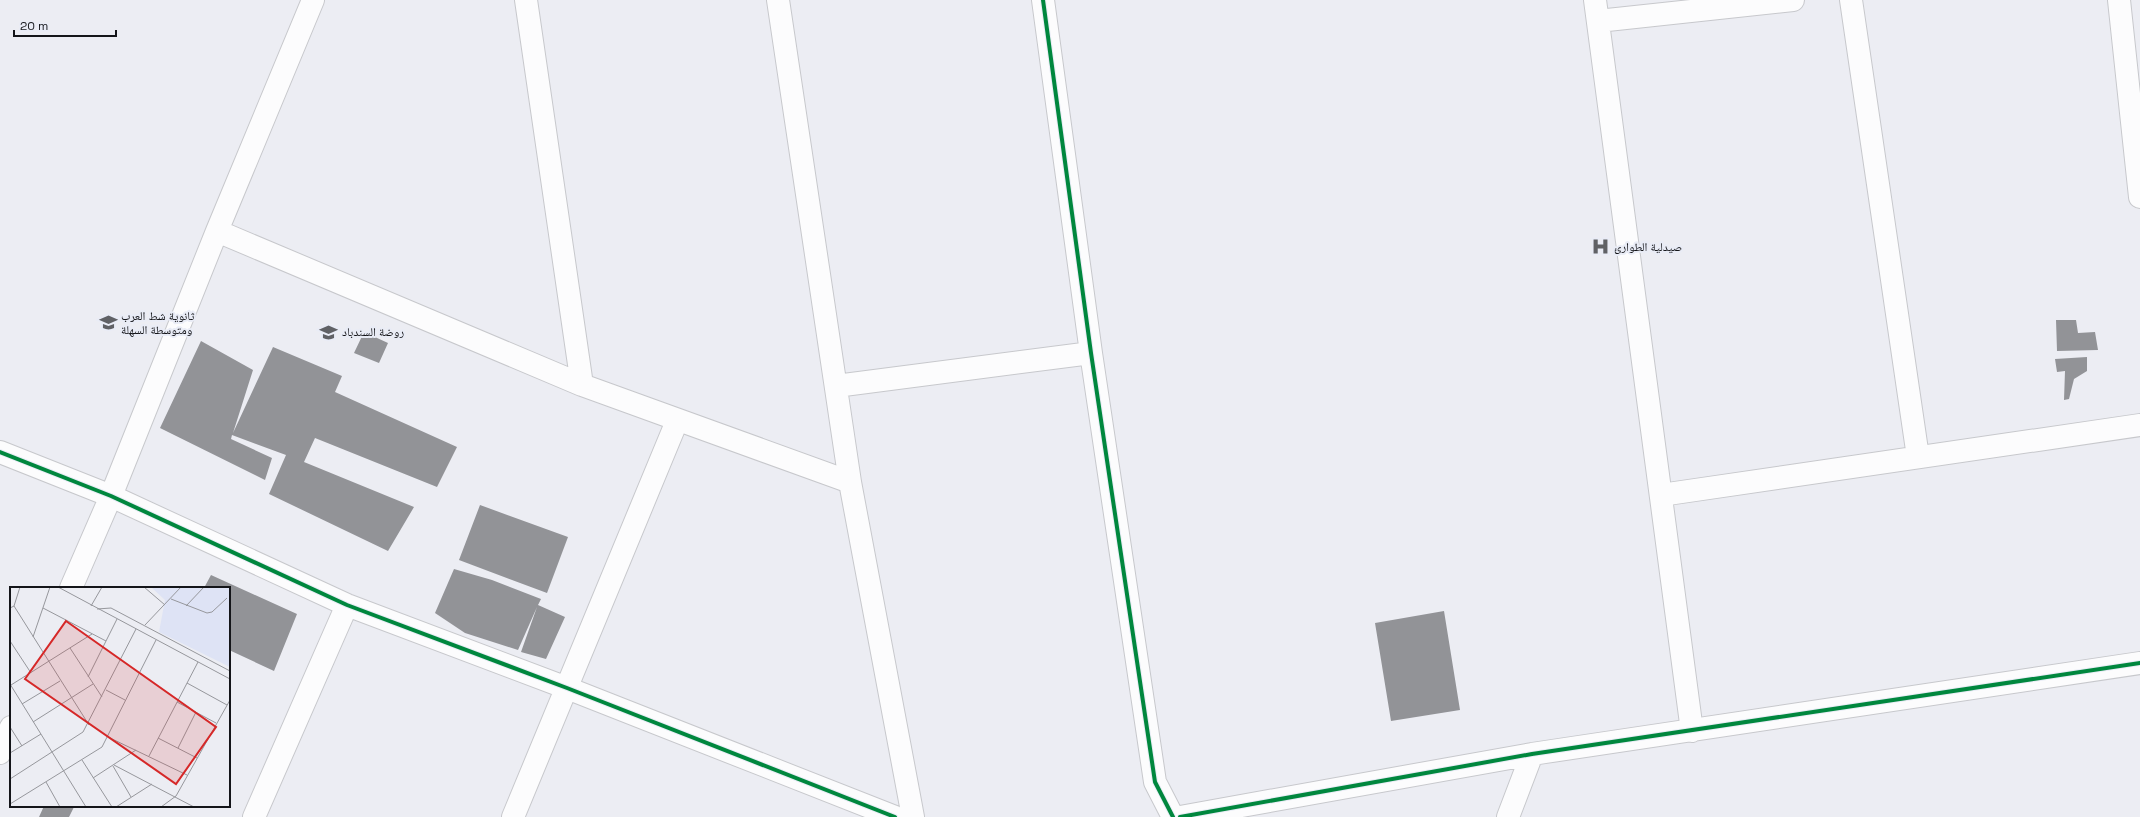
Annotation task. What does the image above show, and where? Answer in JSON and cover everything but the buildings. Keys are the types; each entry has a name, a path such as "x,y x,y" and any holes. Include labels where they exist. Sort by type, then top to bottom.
{"street":[{"path":"71,587 111,496 217,231 313,0"},
{"path":"526,0 582,386"},
{"path":"778,0 850,482 913,817"},
{"path":"1043,0 1091,353 1155,782 1173,817"},
{"path":"1692,731 1597,11 1793,0"},
{"path":"1851,0 1918,458"},
{"path":"2119,0 2140,197"},
{"path":"217,231 582,386 850,482"},
{"path":"836,386 1091,353"},
{"path":"513,817 677,420"},
{"path":"1661,495 2140,425"},
{"path":"0,452 111,496 347,605 567,688 895,817"},
{"path":"254,817 347,605"},
{"path":"1180,817 1532,754 2140,663"},
{"path":"0,722 10,727"},
{"path":"0,753 10,729"},
{"path":"1508,817 1532,754"}],"cycle path":[{"path":"1043,0 1091,353 1155,782 1173,817"},
{"path":"0,452 111,496 347,605 567,688 895,817"},
{"path":"1180,817 1532,754 2140,663"}],"place":[{"name":"صيدلية الطوارئ","path":"1601,247"},
{"name":"ثانوية شط العرب ومتوسطة السهلة","path":"108,323"},
{"name":"روضة السندباد","path":"329,332"}]}
